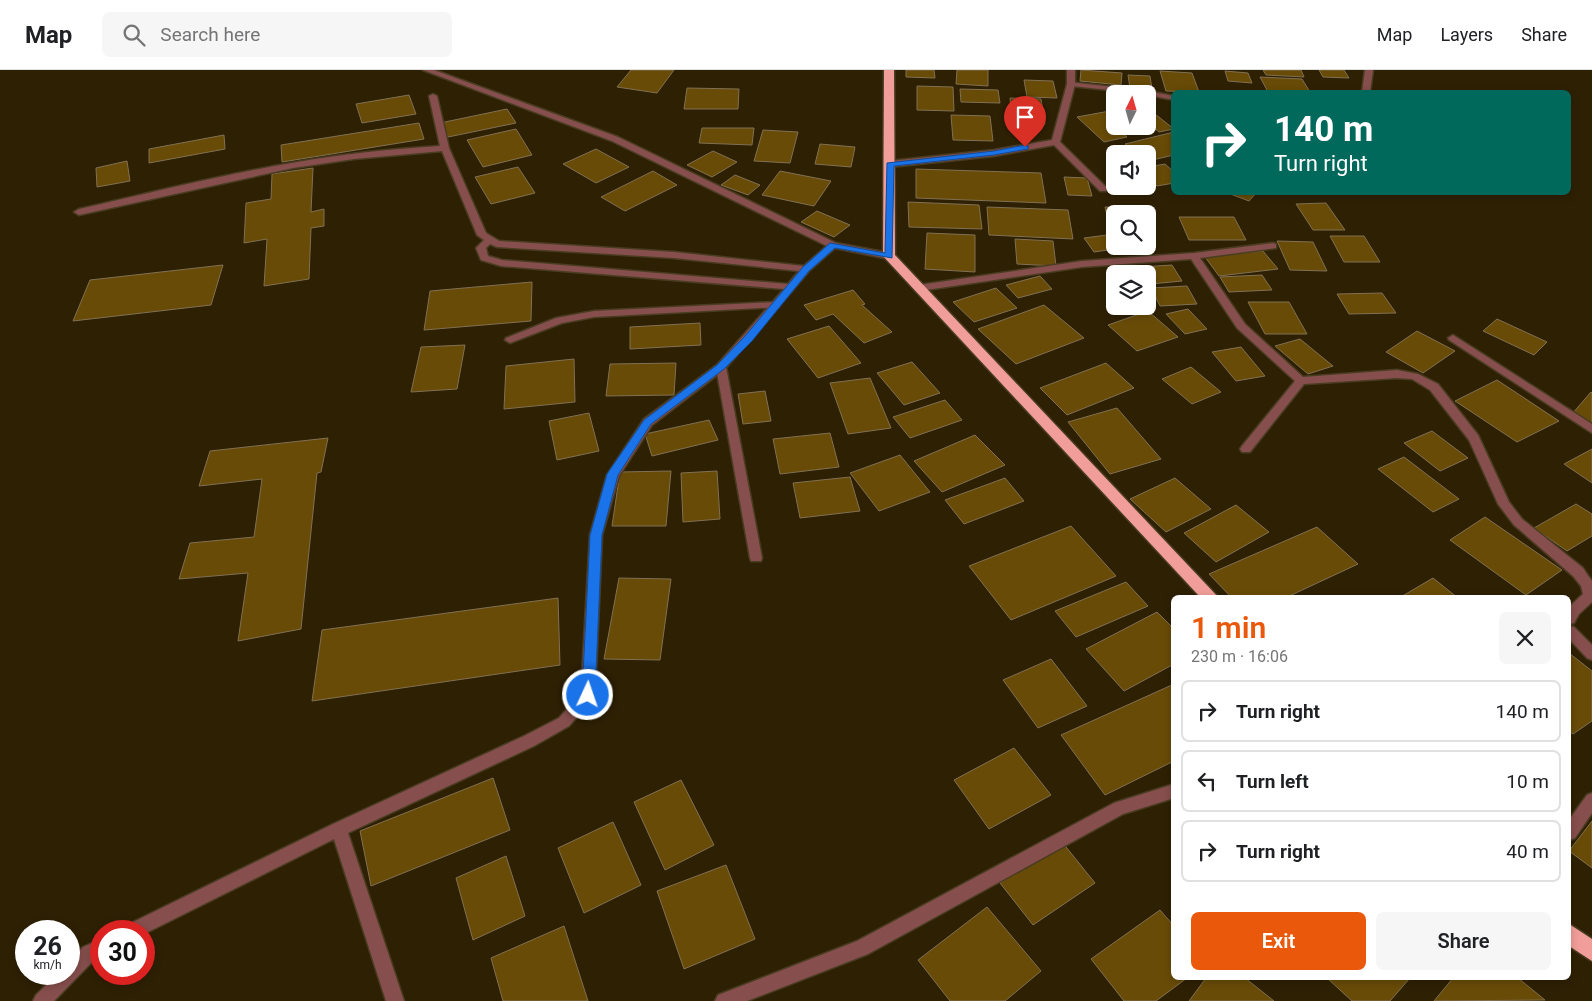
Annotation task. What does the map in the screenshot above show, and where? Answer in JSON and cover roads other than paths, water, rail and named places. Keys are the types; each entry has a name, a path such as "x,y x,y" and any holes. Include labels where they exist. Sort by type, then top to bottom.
{"highway":[{"path":"889,70 889,256 1208,595"},
{"path":"1571,935 1592,951"}],"street":[{"path":"427,70 615,140 833,245 889,256"},
{"path":"1056,142 1071,84 1071,70"},
{"path":"1366,90 1369,70"},
{"path":"1071,84 1142,92 1171,97"},
{"path":"433,96 444,148 482,235 489,240 498,244 674,255 806,269"},
{"path":"890,164 994,153 1056,142"},
{"path":"1056,142 1103,189"},
{"path":"79,212 267,170 324,160 385,152 444,148"},
{"path":"489,240 481,248 484,258 501,263 792,287"},
{"path":"155,920 339,829 536,737 564,722 588,695 596,535 613,474 648,422 721,367 806,269 833,245"},
{"path":"919,288 1082,264 1194,256 1272,246"},
{"path":"1194,256 1241,326 1301,381 1397,374 1414,376 1434,387 1474,438 1504,504 1518,522 1578,572 1590,589 1590,596 1574,610 1571,615"},
{"path":"510,340 560,320 594,314 775,305"},
{"path":"1454,338 1592,429"},
{"path":"721,367 756,558"},
{"path":"1246,449 1301,381"},
{"path":"1571,633 1592,654"},
{"path":"724,1001 862,948 1119,808 1171,792"},
{"path":"1571,830 1592,800"},
{"path":"339,829 395,1001"},
{"path":"42,1001 90,952"}]}
